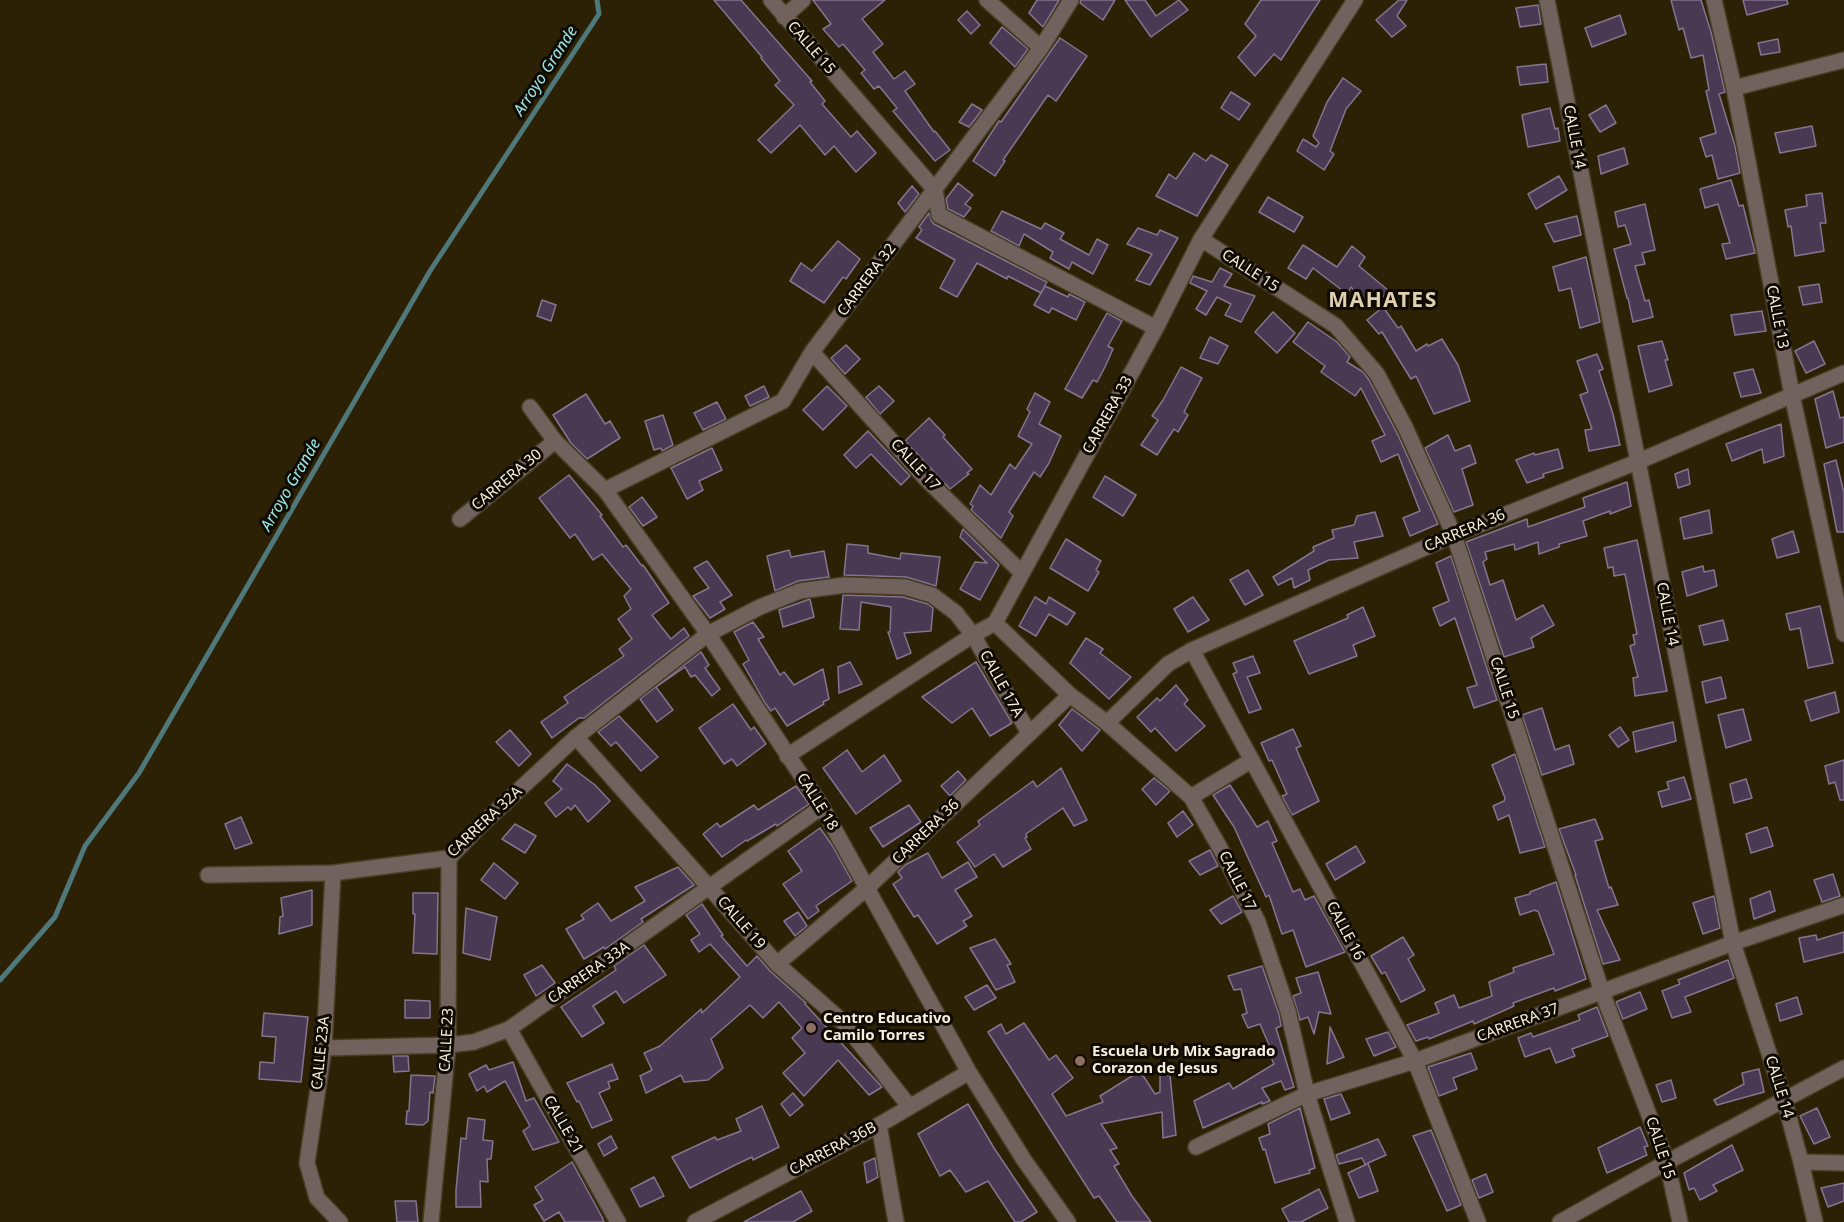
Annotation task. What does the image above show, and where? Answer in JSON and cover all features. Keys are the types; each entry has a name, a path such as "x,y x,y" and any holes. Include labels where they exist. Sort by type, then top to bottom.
{"street":[{"name":"CALLE 15","path":"771,0 935,190 939,215 1156,328"},
{"path":"784,17 803,0"},
{"path":"987,0 1041,48"},
{"name":"CARRERA 32","path":"605,490 783,401 812,352 1041,48 1071,0"},
{"name":"CARRERA 33","path":"995,623 1156,328 1201,239 1355,0"},
{"name":"CALLE 14","path":"1547,0 1733,943 1784,1099 1815,1222"},
{"name":"CALLE 13","path":"1714,0 1734,88 1792,395 1844,634"},
{"path":"1734,88 1844,60"},
{"name":"CALLE 15","path":"1201,239 1336,326 1377,374 1406,429 1454,535 1602,992 1667,1162 1680,1222"},
{"name":"CALLE 17","path":"812,352 926,479 1022,573"},
{"name":"CARRERA 36","path":"1107,723 1168,664 1192,650 1454,535 1637,462 1844,373"},
{"name":"CALLE 18","path":"530,406 555,441 605,490 708,634 822,807 969,1072 1024,1160 1068,1222"},
{"name":"CARRERA 30","path":"460,519 555,441"},
{"path":"708,634 760,607 800,591 845,585 905,587 932,595 956,613 973,635"},
{"path":"787,756 995,623"},
{"name":"CALLE 17","path":"995,623 1070,695 1107,723 1191,797 1258,922 1288,1011 1307,1094 1347,1222"},
{"name":"CARRERA 32A","path":"208,875 333,873 449,858 576,737 708,634"},
{"name":"CALLE 17A","path":"973,635 1029,733"},
{"name":"CALLE 16","path":"1192,650 1415,1061 1478,1222"},
{"name":"CARRERA 36","path":"777,964 867,888 1070,695"},
{"name":"CALLE 19","path":"576,737 777,964 843,1022 909,1106"},
{"path":"1191,797 1252,760"},
{"name":"CARRERA 33A","path":"324,1048 448,1045 474,1042 509,1029 822,807"},
{"name":"CALLE 23","path":"432,1222 448,1045 449,858"},
{"name":"CALLE 23A","path":"333,873 324,1048 307,1163 317,1198 340,1222"},
{"name":"CARRERA 37","path":"1196,1148 1307,1094 1415,1061 1733,943 1844,905"},
{"name":"CALLE 21","path":"509,1029 618,1222"},
{"path":"1560,1222 1844,1068"},
{"name":"CARRERA 36B","path":"695,1222 879,1125 969,1072"},
{"path":"879,1125 896,1222"},
{"path":"1801,1162 1844,1163"}],"building":[{"path":"714,0 741,0 812,81 810,82 825,101 822,104 851,137 857,131 876,153 856,172 834,146 825,155 800,125 771,153 758,140 794,105 775,85 780,81 762,57"},
{"path":"813,0 885,0 862,19 883,44 873,52 894,79 905,71 915,84 905,91 934,132 950,150 935,161 893,111 897,108 879,86 874,89 861,73 865,70 843,44 839,47 823,29 831,24"},
{"path":"1037,0 1059,0 1043,27 1029,13"},
{"path":"1081,0 1115,0 1103,20 1080,3"},
{"path":"1125,0 1145,0 1156,16 1179,0 1188,10 1151,37"},
{"path":"1261,0 1320,0 1281,60 1274,54 1255,76 1238,57 1256,36 1245,24"},
{"path":"1399,0 1407,0 1397,16 1406,26 1392,37 1376,20"},
{"path":"1671,0 1701,0 1725,92 1719,94 1735,146 1740,173 1718,179 1712,155 1706,157 1700,138 1716,133 1706,91 1709,90 1703,55 1691,58 1683,28 1679,30"},
{"path":"1743,0 1787,0 1788,4 1747,15"},
{"path":"1538,5 1541,24 1520,27 1516,8"},
{"path":"967,11 980,25 971,34 958,20"},
{"path":"1620,15 1626,34 1592,47 1585,28"},
{"path":"1002,27 1028,49 1015,67 990,43"},
{"path":"1060,38 1087,56 1056,101 1048,95 1003,160 1005,161 995,176 973,161 999,121 1001,122"},
{"path":"1778,39 1780,52 1761,55 1758,43"},
{"path":"1546,64 1548,82 1520,85 1517,67"},
{"path":"1343,78 1361,91 1346,109 1330,151 1334,154 1324,170 1297,151 1303,139 1316,147 1319,143 1313,136 1327,102"},
{"path":"1231,92 1250,104 1239,120 1221,108"},
{"path":"972,104 982,110 969,127 959,122"},
{"path":"1606,105 1616,123 1600,132 1589,115"},
{"path":"1550,108 1555,129 1558,128 1560,141 1528,147 1522,115"},
{"path":"1812,126 1816,146 1780,153 1775,133"},
{"path":"1624,148 1628,164 1601,174 1598,156"},
{"path":"1194,153 1206,161 1211,155 1228,165 1197,216 1156,196 1169,174 1176,179"},
{"path":"1559,176 1567,190 1536,209 1528,194"},
{"path":"1731,180 1739,206 1743,205 1755,253 1726,259 1722,244 1730,243 1718,204 1705,208 1700,189"},
{"path":"958,183 973,195 965,204 971,208 964,217 948,209 946,199"},
{"path":"912,186 919,194 905,212 898,203"},
{"path":"1822,193 1826,223 1820,223 1824,251 1795,256 1791,226 1788,227 1785,210 1807,206 1806,195"},
{"path":"1268,197 1303,217 1294,232 1259,212"},
{"path":"1645,204 1655,250 1642,253 1645,264 1635,266 1645,301 1649,300 1653,317 1633,322 1614,249 1631,244 1625,225 1618,227 1615,212"},
{"path":"1002,211 1041,229 1045,223 1064,233 1060,239 1089,255 1097,239 1108,245 1093,274 1072,262 1069,269 1050,258 1053,252 1024,234 1019,246 991,231"},
{"path":"929,213 934,224 1047,282 1041,293 977,263 957,297 940,288 955,260 916,238 922,230 919,227"},
{"path":"1577,216 1581,235 1554,242 1545,224"},
{"path":"1138,228 1157,235 1160,230 1178,238 1150,285 1136,280 1152,254 1127,244"},
{"path":"838,241 860,259 846,279 843,277 824,303 790,281 801,263 812,271"},
{"path":"1303,245 1337,267 1352,246 1365,257 1359,266 1389,291 1371,309 1351,287 1347,294 1313,268 1306,279 1288,268"},
{"path":"1586,257 1600,322 1580,328 1571,288 1559,291 1553,267"},
{"path":"1220,268 1232,274 1224,286 1255,296 1241,322 1225,315 1231,304 1217,297 1206,315 1196,309 1207,291 1190,283 1193,276 1212,282"},
{"path":"1819,284 1822,302 1803,305 1799,287"},
{"path":"1045,286 1085,302 1076,320 1052,308 1049,313 1034,305"},
{"path":"542,300 556,305 551,321 537,316"},
{"path":"1383,307 1398,328 1401,326 1416,351 1442,339 1458,365 1470,401 1434,414 1416,376 1411,379 1382,332 1379,334 1367,320"},
{"path":"1762,311 1766,331 1735,335 1731,315"},
{"path":"1273,312 1295,333 1277,353 1255,332"},
{"path":"1107,313 1122,321 1108,346 1113,349 1105,367 1097,382 1093,380 1082,398 1065,389"},
{"path":"1308,322 1337,342 1350,357 1347,362 1363,372 1369,380 1397,433 1438,524 1410,536 1403,518 1420,511 1398,454 1381,462 1372,441 1385,435 1361,388 1355,396 1321,372 1325,366 1293,342"},
{"path":"1210,337 1228,346 1218,364 1200,358"},
{"path":"1662,341 1672,385 1649,392 1638,346"},
{"path":"1814,341 1825,364 1806,373 1795,351"},
{"path":"846,345 860,359 845,374 831,358"},
{"path":"1597,354 1603,369 1599,371 1620,445 1589,451 1585,430 1592,429 1580,395 1588,392 1577,361"},
{"path":"1181,367 1202,378 1184,412 1188,415 1178,432 1174,429 1157,455 1141,445 1158,420 1152,416"},
{"path":"1753,369 1761,393 1741,397 1734,373"},
{"path":"764,386 769,397 750,406 745,396"},
{"path":"827,386 847,406 823,430 803,410"},
{"path":"879,386 894,401 880,414 866,397"},
{"path":"1833,391 1840,418 1844,417 1844,442 1826,448 1815,399"},
{"path":"1035,393 1050,402 1039,424 1061,436 1040,477 1034,472 1009,512 1013,516 1001,538 971,510 973,506 970,504 980,485 991,495 1010,464 1015,469 1032,444 1018,436 1030,412 1027,409"},
{"path":"586,394 605,424 610,421 620,438 587,459 571,443 553,415"},
{"path":"717,402 726,419 703,430 694,413"},
{"path":"663,415 673,445 662,451 661,448 654,450 645,421"},
{"path":"929,418 972,469 950,489 905,441"},
{"path":"1781,424 1784,456 1764,463 1762,449 1732,461 1726,444"},
{"path":"868,431 910,476 901,485 871,454 856,468 844,455"},
{"path":"1448,435 1455,451 1470,445 1476,463 1462,469 1473,505 1454,512 1425,448"},
{"path":"712,448 722,470 699,481 703,490 687,499 671,468"},
{"path":"1558,449 1563,468 1543,474 1544,477 1527,483 1516,460 1534,453 1535,455"},
{"path":"1836,460 1844,493 1844,532 1837,532 1824,464"},
{"path":"1688,469 1690,484 1678,488 1675,474"},
{"path":"569,475 602,515 600,516 623,547 626,545 643,565 669,603 652,615 671,639 684,628 689,636 584,718 579,718 552,738 541,722 568,703 564,697 624,656 619,649 632,639 618,619 631,609 624,596 631,589 602,554 593,560 575,534 570,538 539,498"},
{"path":"1105,476 1136,495 1123,516 1093,497"},
{"path":"1627,482 1631,506 1583,521 1587,536 1559,544 1559,547 1539,554 1538,542 1515,550 1514,544 1485,552 1487,559 1483,562 1490,585 1503,580 1516,620 1543,605 1554,625 1531,638 1534,647 1504,657 1466,542 1527,519 1528,527 1585,507 1583,498"},
{"path":"642,497 657,517 643,526 629,507"},
{"path":"1709,510 1712,533 1684,539 1680,518"},
{"path":"1375,512 1383,536 1354,542 1358,558 1329,560 1308,570 1310,580 1294,588 1292,578 1278,585 1273,577 1314,551 1313,547 1334,538 1332,530 1354,525 1357,516"},
{"path":"963,529 999,565 980,600 960,589 975,562 987,563 960,537"},
{"path":"1793,531 1799,552 1777,558 1772,539"},
{"path":"1066,539 1101,561 1096,570 1099,572 1088,591 1050,568"},
{"path":"1637,540 1667,691 1635,696 1633,678 1638,677 1630,646 1635,644 1633,635 1637,634 1625,574 1614,576 1613,567 1608,568 1604,548"},
{"path":"847,544 868,546 868,553 900,559 901,553 940,557 936,586 906,577 844,575"},
{"path":"789,550 791,557 824,551 829,577 798,581 775,591 767,556"},
{"path":"1451,556 1497,700 1474,708 1467,688 1477,685 1455,618 1440,626 1433,608 1449,601 1436,563"},
{"path":"707,561 732,595 720,602 725,609 710,618 693,596 709,588 694,568"},
{"path":"1703,566 1704,572 1714,570 1717,586 1687,596 1682,572"},
{"path":"1248,570 1263,595 1245,605 1230,580"},
{"path":"843,595 903,597 928,604 933,608 931,631 904,633 911,653 897,659 888,632 890,632 891,607 861,602 859,630 840,629"},
{"path":"1035,597 1046,604 1049,597 1075,613 1067,625 1049,614 1036,636 1019,626"},
{"path":"1193,597 1209,620 1188,632 1174,609"},
{"path":"810,599 814,617 783,627 779,610"},
{"path":"1820,606 1833,663 1808,668 1800,628 1790,630 1786,614"},
{"path":"1363,607 1375,636 1353,645 1357,656 1309,674 1294,641 1348,618 1347,615"},
{"path":"1723,620 1728,640 1704,645 1699,626"},
{"path":"753,622 764,637 758,639 780,675 784,672 794,685 823,669 829,699 787,726 775,708 771,711 765,703 743,664 749,660 734,632"},
{"path":"1086,638 1103,649 1100,653 1131,677 1109,699 1070,663"},
{"path":"701,652 709,665 705,668 720,689 712,696 695,675 691,677 685,667 656,687 673,710 657,722 640,699"},
{"path":"1253,656 1260,673 1247,677 1261,709 1249,713 1233,674 1237,672 1233,663"},
{"path":"850,662 862,684 839,693 838,667"},
{"path":"976,662 1012,723 990,736 972,708 952,723 922,697"},
{"path":"1721,677 1726,698 1706,703 1702,682"},
{"path":"1176,685 1188,700 1184,704 1205,726 1176,751 1155,728 1151,732 1137,717 1157,698 1160,701"},
{"path":"1835,692 1839,712 1811,721 1805,701"},
{"path":"733,704 751,730 754,727 766,744 737,766 732,759 724,764 699,728"},
{"path":"1542,708 1555,750 1569,745 1574,764 1542,775 1522,715"},
{"path":"1072,709 1100,730 1082,751 1059,725"},
{"path":"1743,709 1751,740 1726,748 1718,715"},
{"path":"619,716 658,757 641,771 616,742 611,746 598,732"},
{"path":"1673,722 1676,741 1636,752 1633,732"},
{"path":"1620,727 1629,740 1618,747 1609,735"},
{"path":"1293,729 1301,746 1296,748 1319,801 1292,815 1282,796 1287,794 1272,760 1269,761 1261,743"},
{"path":"510,730 531,754 519,766 496,742"},
{"path":"847,750 862,772 884,755 901,781 856,814 823,768"},
{"path":"1515,754 1545,847 1520,853 1509,815 1498,820 1493,806 1504,801 1505,798 1492,765"},
{"path":"1844,760 1844,800 1840,800 1835,782 1829,784 1825,766"},
{"path":"567,764 595,785 610,801 588,822 575,805 571,810 568,807 556,817 545,803 562,789 553,781"},
{"path":"1061,768 1087,820 1074,826 1063,808 1026,834 1025,838 1031,849 1003,867 994,854 975,867 957,842 980,825 978,821 1033,781 1037,787"},
{"path":"958,771 966,780 950,796 941,786"},
{"path":"1684,777 1691,799 1662,807 1658,792 1669,789 1667,782"},
{"path":"1154,778 1170,791 1156,805 1142,789"},
{"path":"1746,779 1752,798 1734,803 1730,784"},
{"path":"1230,785 1257,827 1268,821 1277,841 1272,843 1293,892 1300,889 1305,900 1314,896 1345,952 1306,967 1293,930 1282,934 1269,895 1266,897 1234,827 1213,795"},
{"path":"796,786 809,804 777,826 776,824 746,840 722,857 703,834 717,823 720,827 754,805 758,810"},
{"path":"909,805 921,822 883,847 870,828"},
{"path":"1183,811 1193,825 1177,837 1168,823"},
{"path":"241,817 252,843 235,849 225,824"},
{"path":"1595,819 1603,839 1595,841 1609,888 1611,887 1618,905 1597,910 1620,960 1603,964 1576,875 1559,829"},
{"path":"515,824 536,836 525,853 502,839"},
{"path":"1767,827 1773,846 1751,853 1746,834"},
{"path":"820,828 852,881 816,906 819,911 808,919 783,884 802,871 788,851"},
{"path":"1356,846 1365,862 1335,880 1326,864"},
{"path":"1210,850 1218,866 1200,875 1189,861"},
{"path":"928,853 942,878 968,862 977,877 955,890 972,916 963,921 967,926 937,944 918,915 914,917 893,884 902,878 898,872 905,865"},
{"path":"494,863 518,883 505,899 481,880"},
{"path":"678,867 694,885 641,919 643,922 605,949 604,947 584,959 566,929 584,919 581,915 598,903 611,921 645,901 635,887"},
{"path":"1833,874 1840,896 1822,902 1814,880"},
{"path":"1556,882 1586,979 1513,1003 1514,1006 1474,1024 1473,1021 1429,1039 1428,1037 1416,1041 1407,1025 1439,1013 1435,1003 1454,995 1459,1008 1492,996 1489,982 1514,972 1513,968 1554,954 1538,911 1520,915 1515,898"},
{"path":"312,890 312,925 279,934 280,917 283,916 281,898"},
{"path":"1770,891 1775,911 1754,919 1750,899"},
{"path":"413,893 438,893 437,954 413,953 415,914 413,914"},
{"path":"1233,896 1242,912 1221,924 1210,910"},
{"path":"1714,896 1720,928 1703,934 1693,903"},
{"path":"702,904 723,935 721,936 747,966 757,956 770,971 806,1003 882,1087 869,1095 838,1060 804,1096 783,1073 805,1053 792,1038 802,1028 779,1002 763,1018 750,1005 711,1039 723,1068 708,1080 684,1082 681,1075 646,1093 640,1076 652,1070 644,1053 660,1046 701,1009 702,1013 740,977 710,944 699,952 691,940 700,934 686,915"},
{"path":"466,908 497,917 490,960 463,953"},
{"path":"798,912 807,926 795,936 784,921"},
{"path":"1844,932 1844,952 1804,962 1799,938 1816,935 1817,940"},
{"path":"1403,937 1414,955 1408,959 1425,990 1401,1002 1385,972 1382,974 1371,956"},
{"path":"995,939 1011,964 1007,965 1015,982 996,990 970,948"},
{"path":"644,945 666,975 624,1003 616,991 593,1006 604,1023 582,1037 561,1007 616,970 614,966"},
{"path":"1728,960 1734,978 1685,997 1691,1012 1672,1018 1662,991 1680,984 1678,980"},
{"path":"542,965 555,983 536,996 524,975"},
{"path":"1262,966 1279,1014 1281,1026 1276,1028 1294,1087 1285,1090 1281,1081 1262,1088 1270,1101 1262,1104 1262,1102 1203,1128 1194,1101 1229,1083 1233,1089 1274,1064 1269,1053 1272,1052 1260,1024 1248,1028 1242,1015 1247,1013 1241,989 1234,990 1228,976"},
{"path":"1318,972 1331,1014 1319,1012 1314,1034 1308,1017 1300,1020 1293,996 1301,993 1296,978"},
{"path":"987,985 996,998 974,1010 965,997"},
{"path":"1640,992 1647,1009 1623,1019 1616,1002"},
{"path":"1797,997 1802,1014 1780,1021 1776,1004"},
{"path":"405,1000 430,1001 430,1018 405,1018"},
{"path":"1597,1007 1608,1036 1572,1049 1575,1056 1556,1063 1550,1048 1525,1057 1518,1038 1531,1033 1533,1037 1580,1020 1578,1015"},
{"path":"264,1013 308,1017 301,1082 259,1079 260,1062 274,1063 276,1037 262,1036"},
{"path":"1024,1023 1049,1060 1056,1055 1073,1078 1052,1094 1066,1116 1103,1102 1100,1096 1140,1071 1155,1094 1160,1092 1160,1075 1170,1075 1176,1135 1163,1138 1162,1112 1101,1124 1117,1148 1110,1150 1119,1164 1114,1166 1151,1222 1117,1222 1099,1196 1094,1198 988,1032 1001,1024 1006,1034"},
{"path":"1330,1027 1344,1057 1327,1064"},
{"path":"1388,1032 1396,1047 1374,1056 1366,1039"},
{"path":"1471,1053 1477,1069 1453,1078 1457,1089 1439,1096 1428,1067"},
{"path":"393,1056 408,1056 409,1071 394,1072"},
{"path":"513,1062 526,1101 534,1098 559,1142 533,1150 523,1131 530,1126 505,1081 487,1092 484,1086 477,1091 469,1074 486,1065 489,1070"},
{"path":"612,1064 618,1079 608,1082 610,1088 599,1093 612,1120 592,1128 567,1083"},
{"path":"1759,1069 1764,1092 1717,1105 1714,1100 1744,1084 1742,1073"},
{"path":"411,1075 435,1076 433,1093 430,1092 428,1121 423,1125 406,1124"},
{"path":"1671,1080 1676,1098 1662,1102 1656,1085"},
{"path":"793,1093 803,1105 790,1116 781,1104"},
{"path":"1341,1094 1350,1113 1331,1120 1324,1099"},
{"path":"968,1104 1037,1212 1021,1222 1015,1222 988,1181 966,1192 950,1170 940,1176 918,1134"},
{"path":"762,1106 779,1147 753,1160 752,1157 690,1188 672,1157 715,1137 717,1140 741,1131 736,1119"},
{"path":"1300,1108 1315,1168 1309,1170 1310,1173 1275,1183 1265,1149 1263,1150 1259,1138 1270,1134 1268,1124"},
{"path":"1817,1108 1830,1137 1814,1144 1800,1116"},
{"path":"468,1118 485,1120 483,1140 493,1141 491,1159 487,1159 488,1182 480,1181 481,1207 456,1207 461,1138 466,1139"},
{"path":"1640,1127 1648,1146 1644,1147 1647,1155 1607,1173 1598,1148"},
{"path":"1431,1130 1461,1205 1447,1211 1413,1136"},
{"path":"611,1136 617,1148 604,1156 598,1144"},
{"path":"1378,1139 1386,1155 1368,1163 1378,1191 1359,1198 1348,1173 1367,1164 1362,1158 1339,1164 1336,1155"},
{"path":"1732,1145 1743,1170 1713,1185 1717,1191 1700,1200 1694,1188 1689,1190 1684,1173"},
{"path":"875,1158 878,1177 867,1183 864,1163"},
{"path":"572,1162 604,1222 565,1222 559,1212 544,1221 534,1205 543,1200 535,1187"},
{"path":"1486,1174 1493,1192 1479,1198 1472,1180"},
{"path":"654,1177 664,1196 640,1207 631,1189"},
{"path":"1844,1183 1844,1201 1828,1207 1821,1188"},
{"path":"1319,1189 1328,1208 1301,1222 1289,1222 1282,1209"},
{"path":"801,1191 812,1211 793,1222 744,1222"},
{"path":"395,1201 416,1201 418,1222 397,1222"}],"waterway":[{"name":"Arroyo Grande","path":"0,980 55,917 85,846 139,773 430,271 599,14 597,0"}],"place":[{"name":"Centro Educativo Camilo Torres","path":"811,1028"},
{"name":"Escuela Urb Mix Sagrado Corazon de Jesus","path":"1080,1061"}],"district":[{"name":"MAHATES","path":"1383,301"}]}
